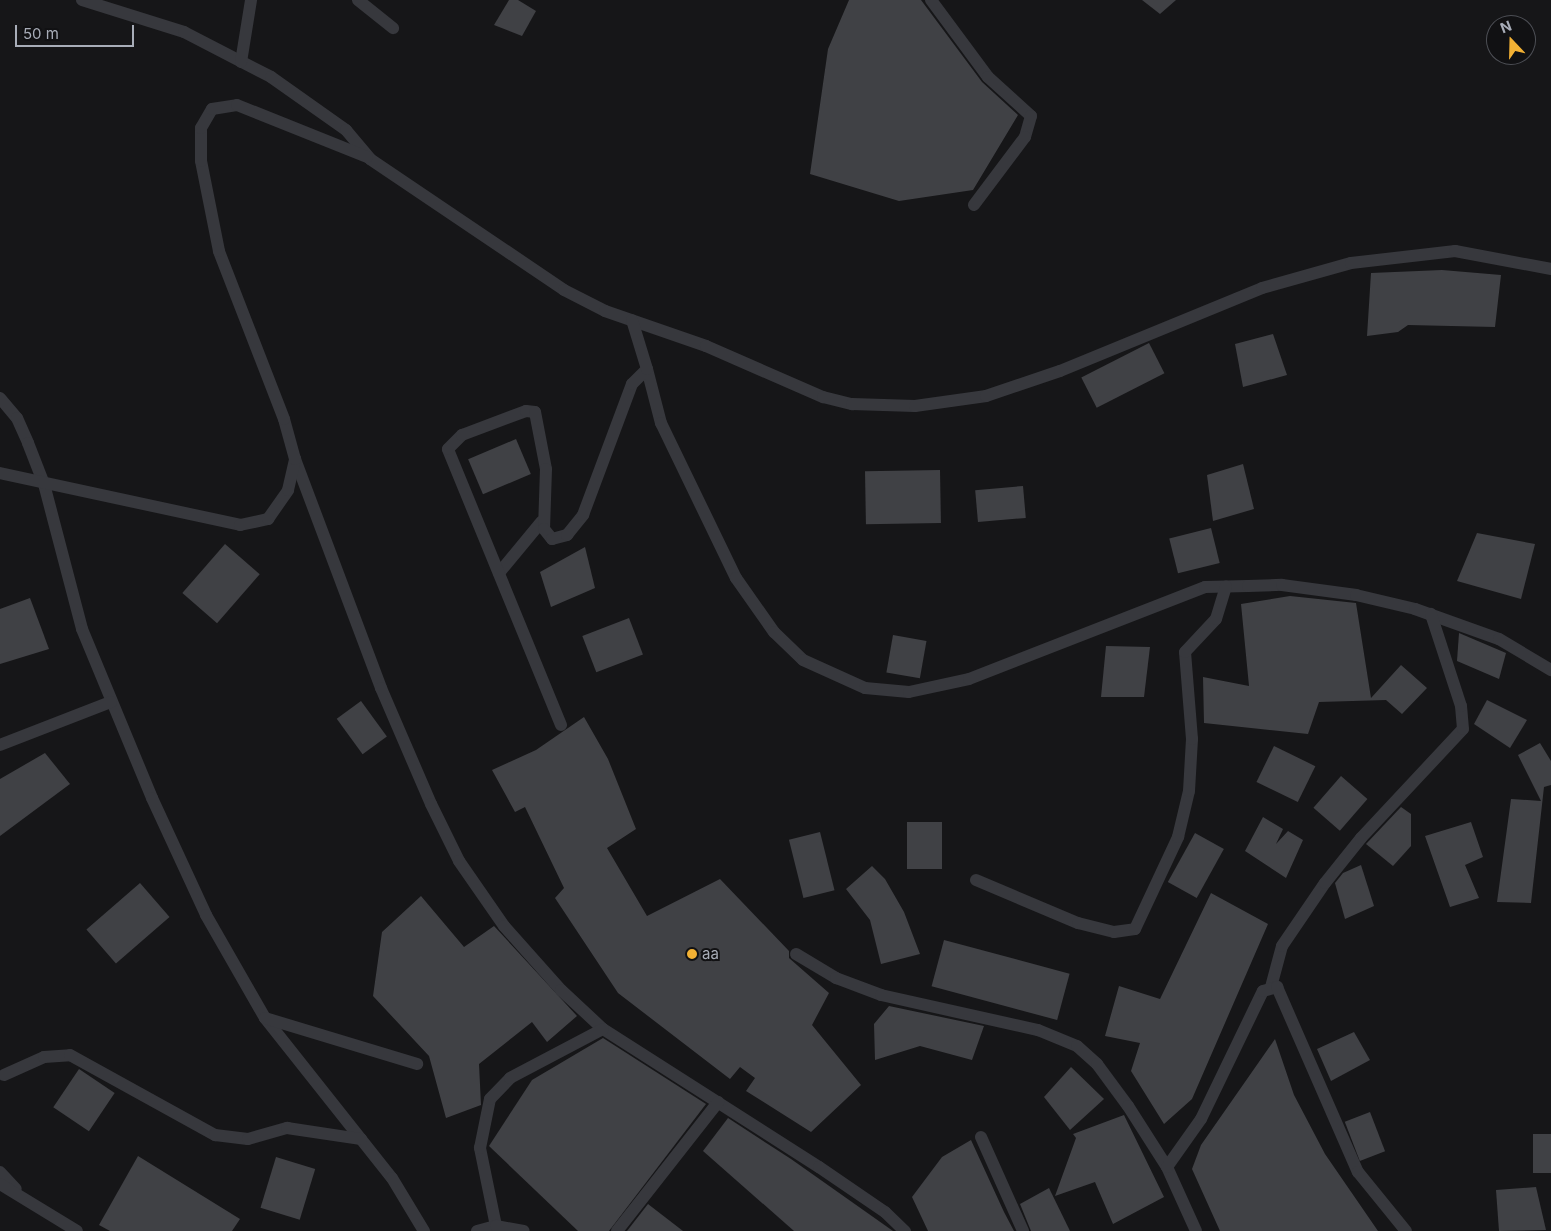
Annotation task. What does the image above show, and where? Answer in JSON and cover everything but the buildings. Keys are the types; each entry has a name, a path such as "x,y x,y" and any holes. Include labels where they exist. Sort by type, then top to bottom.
{"street":[{"path":"82,0 166,24 271,77 332,120 370,159 564,290 632,320 706,346 823,397 852,404 915,406 955,402 1011,389 1222,302 1351,263 1410,254 1463,252 1551,269"},
{"path":"241,62 251,0"},
{"path":"358,0 393,28"},
{"path":"931,0 988,76 1031,116 1025,137 974,205"},
{"path":"370,159 237,105 212,110 201,128 201,161 219,251 284,419 295,459 381,688 451,846 504,926 561,990 603,1029 878,1207 905,1231"},
{"path":"632,320 661,423 736,578 774,632 803,660 826,674 865,688 909,692 986,673 1205,587 1282,585 1356,595 1431,614 1499,639 1551,670"},
{"path":"561,725 450,456 451,442 526,411 535,412 546,469 542,520 544,529 552,539 567,535 575,527 630,388 646,368"},
{"path":"0,398 17,418 44,484 72,597 111,702 206,915 265,1018 361,1139 424,1231"},
{"path":"0,473 44,484 115,496 240,525 256,524 268,519 281,504 295,459"},
{"path":"499,573 542,520"},
{"path":"976,880 1078,923 1114,932 1136,929 1178,837 1189,791 1192,739 1184,675 1185,652 1216,619 1226,587"},
{"path":"1270,987 1282,946 1325,884 1361,838 1463,729 1461,706 1431,614"},
{"path":"0,745 111,702"},
{"path":"796,954 836,978 881,995 1067,1040 1102,1070 1167,1166 1196,1231"},
{"path":"1167,1166 1208,1104 1254,1005 1263,991 1270,987 1277,987 1308,1064 1358,1172 1406,1231"},
{"path":"265,1018 417,1064"},
{"path":"496,1226 480,1148 490,1099 510,1078 603,1029"},
{"path":"4,1075 44,1057 70,1055 215,1135 248,1139 287,1128 361,1139"},
{"path":"617,1231 718,1102"},
{"path":"981,1137 1023,1231"},
{"path":"0,1172 24,1198"},
{"path":"0,1184 77,1231"},
{"path":"477,1231 496,1226 524,1231"}],"place":[{"name":"aa","path":"692,954"}]}
